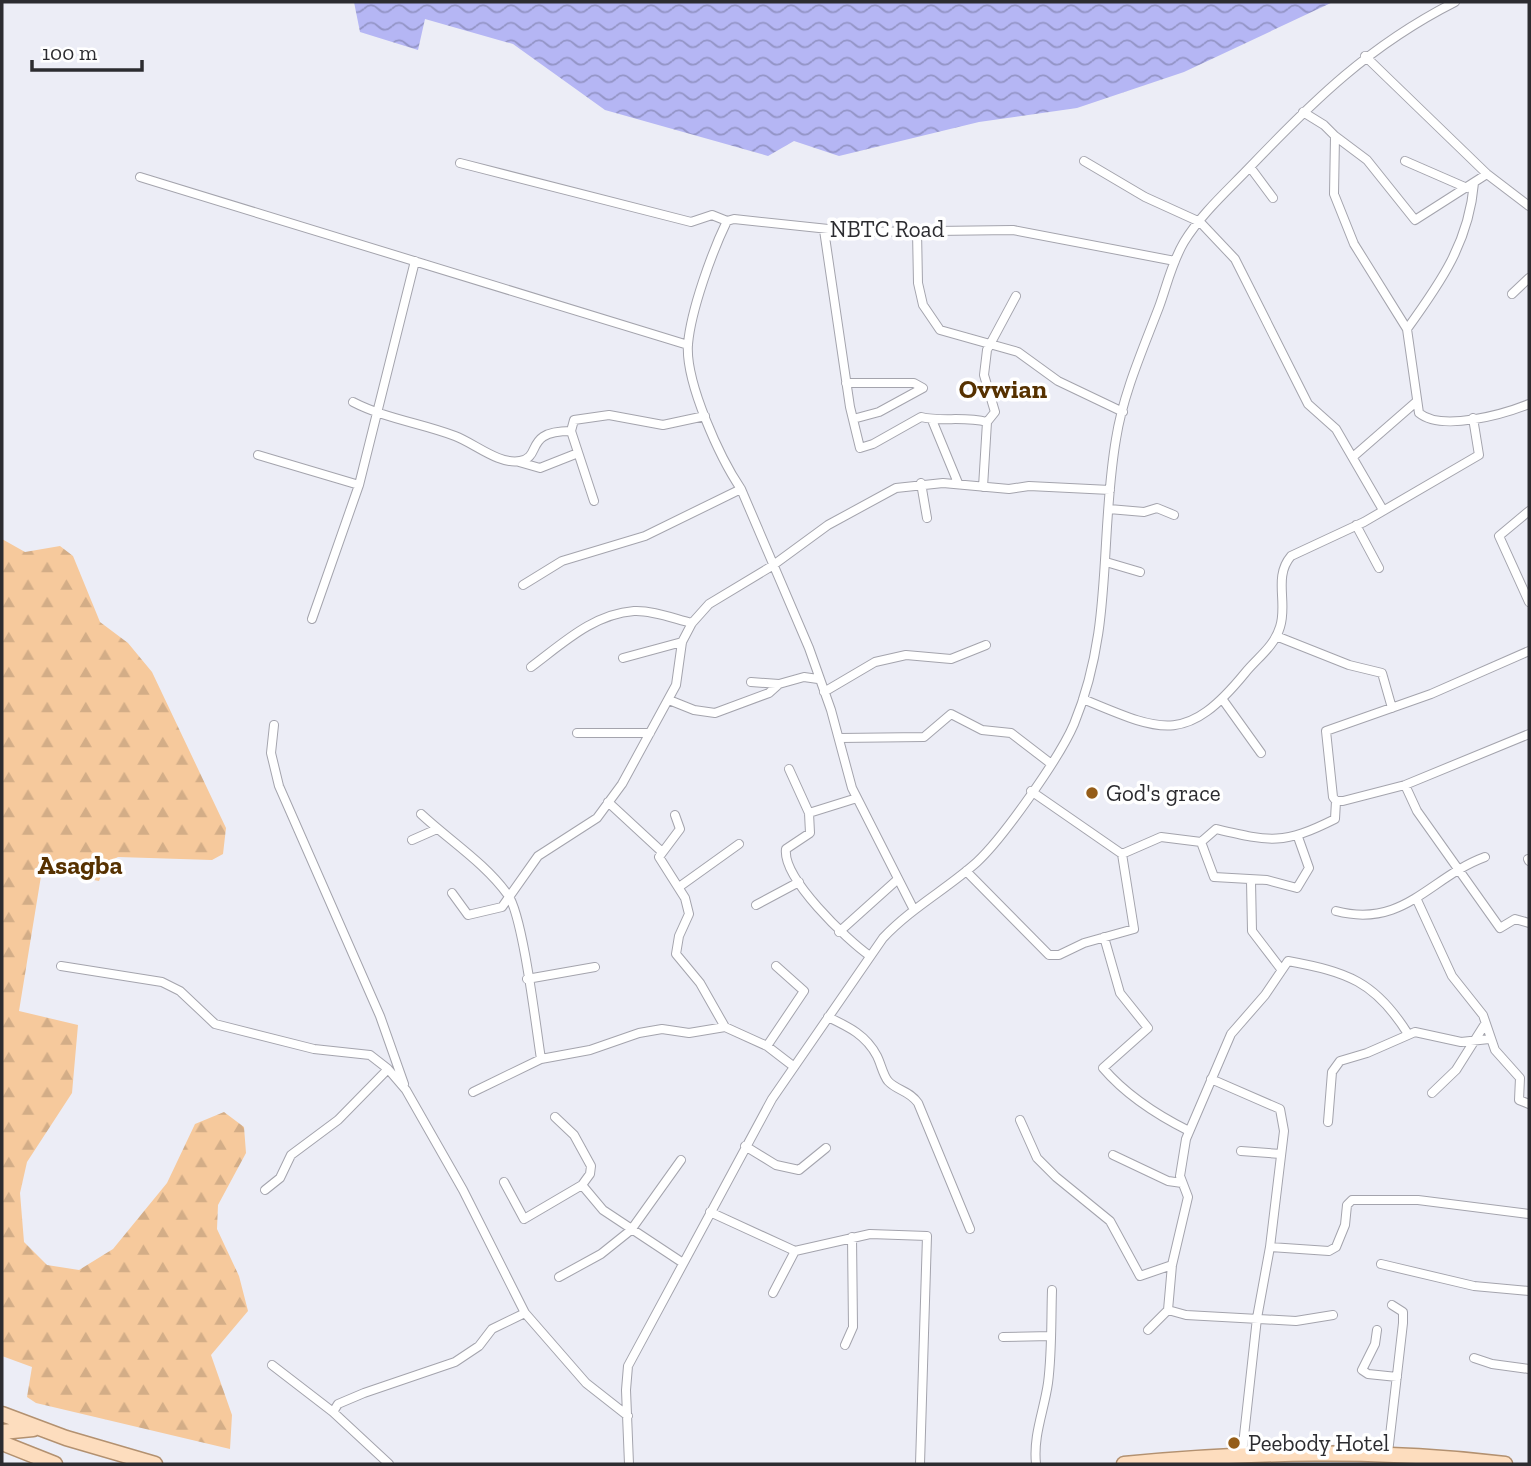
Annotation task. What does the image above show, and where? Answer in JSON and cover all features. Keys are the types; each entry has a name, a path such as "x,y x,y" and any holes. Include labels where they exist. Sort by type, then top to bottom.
{"main road":[{"path":"2,1414 155,1464"},
{"path":"2,1432 42,1428"},
{"path":"2,1443 55,1464"},
{"path":"1124,1464 1242,1454 1388,1453 1505,1464"}],"street":[{"path":"629,1464 626,1390 628,1366 745,1146 793,1066 870,956 898,922 966,871 993,846 1073,728 1098,643 1116,438 1174,261 1199,222 1303,112 1366,56 1405,28 1455,2"},
{"path":"1366,56 1487,174 1529,206"},
{"path":"1303,112 1324,125 1367,160 1415,220 1487,174"},
{"path":"1335,136 1334,194 1343,220 1371,275 1407,329 1419,414 1438,422 1507,413 1529,404"},
{"path":"1084,161 1145,197 1199,222 1235,259 1308,404 1336,429 1383,510"},
{"path":"1405,161 1471,185"},
{"name":"NBTC Road","path":"460,163 691,222 712,215 727,221 750,218 824,230 1013,230 1174,261"},
{"path":"1250,167 1273,198"},
{"path":"140,177 688,345"},
{"path":"1407,329 1446,275 1458,251 1467,225 1471,185"},
{"path":"727,221 704,280 688,345 705,416 730,472 741,489 808,648 840,737 857,798 914,910"},
{"path":"824,230 846,383 860,448 873,444 921,417 969,417 987,422"},
{"path":"917,231 918,282 930,319 940,330 991,342 1018,352 1058,381 1123,412"},
{"path":"312,619 359,485 415,261"},
{"path":"1512,293 1529,278"},
{"path":"983,486 987,422 995,412 984,375 991,342 1016,296"},
{"path":"846,383 914,383 923,388 879,412 853,419"},
{"path":"353,402 377,414 456,436 495,456 540,468 578,453"},
{"path":"1354,456 1416,402"},
{"path":"594,501 571,431 572,418 609,415 663,425 705,416"},
{"path":"1083,699 1124,716 1156,725 1181,726 1200,718 1223,700 1262,657 1276,636 1283,608 1281,577 1284,564 1305,547 1356,526 1479,455 1473,418"},
{"path":"932,419 958,483"},
{"path":"519,462 529,457 541,435 550,431 571,431"},
{"path":"258,455 359,485"},
{"path":"452,893 468,915 502,907 520,876 538,856 597,818 622,784 676,685 682,642 692,623 709,604 772,566 862,505 896,488 921,483 1110,490"},
{"path":"921,483 927,518"},
{"path":"523,585 562,561 645,536 741,489"},
{"path":"1110,509 1144,512 1157,508 1174,515"},
{"path":"1529,511 1499,536 1529,602"},
{"path":"1356,526 1379,568"},
{"path":"1106,562 1140,572"},
{"path":"531,667 586,626 604,618 636,611 692,623"},
{"path":"1276,636 1349,665 1382,673 1392,708"},
{"path":"623,658 682,642"},
{"path":"824,692 875,662 905,655 951,659 986,645"},
{"path":"1122,854 1161,837 1201,842 1216,829 1260,839 1298,837 1335,819 1336,801 1326,731 1392,708 1529,651"},
{"path":"751,682 779,684 804,677 818,678"},
{"path":"668,700 694,710 715,713 769,693 779,684"},
{"path":"1223,700 1261,753"},
{"path":"840,737 924,737 951,714 982,730 1011,733 1050,763"},
{"path":"274,725 271,753 279,786 380,1016 406,1090 463,1190 525,1313 586,1383 628,1416"},
{"path":"578,733 650,733"},
{"path":"1336,801 1405,785 1529,734"},
{"path":"789,769 809,813 810,833 786,849 785,853 799,882 839,932 870,956"},
{"path":"1405,785 1417,811 1500,928 1515,919 1529,923"},
{"path":"966,871 1049,955 1059,955 1104,937 1134,929 1122,854 1031,791"},
{"path":"809,813 857,798"},
{"path":"608,802 661,851"},
{"path":"421,814 482,866 509,897 541,1059"},
{"path":"675,815 680,829 678,835 661,851 659,857 679,887 689,914 675,947 676,954 700,983 724,1027"},
{"path":"412,840 437,829"},
{"path":"1201,842 1214,877 1267,880 1291,888 1300,887 1309,862 1298,837"},
{"path":"679,887 739,844"},
{"path":"1336,911 1362,916 1417,900 1458,869 1485,857"},
{"path":"839,932 898,879"},
{"path":"1251,881 1252,931 1281,969"},
{"path":"756,905 799,882"},
{"path":"1417,900 1452,976 1483,1016 1489,1039 1495,1049 1520,1079 1519,1100 1529,1104"},
{"path":"1104,937 1120,993 1148,1028 1103,1068 1135,1097 1164,1118 1189,1131"},
{"path":"1148,1330 1168,1310 1172,1265 1188,1197 1180,1176 1189,1131 1231,1034 1265,995 1288,961 1334,971 1359,982 1382,996 1408,1034"},
{"path":"61,966 162,982 180,990 215,1024 314,1049 370,1055 388,1069 406,1090"},
{"path":"527,979 595,967"},
{"path":"767,1046 804,991 776,967"},
{"path":"828,1017 863,1035 873,1048 885,1078 892,1085 911,1092 971,1229"},
{"path":"1433,1093 1456,1070 1485,1024"},
{"path":"473,1092 541,1059 590,1050 652,1029 689,1033 724,1027 767,1046 793,1066"},
{"path":"1328,1122 1335,1065 1415,1032 1474,1042 1495,1049"},
{"path":"1474,1042 1489,1039"},
{"path":"265,1190 280,1178 291,1155 338,1120 388,1069"},
{"path":"1211,1079 1280,1109 1284,1131 1270,1247 1257,1318 1242,1454"},
{"path":"503,1182 524,1219 582,1185 590,1174 591,1166 574,1135 555,1117"},
{"path":"1020,1120 1037,1158 1056,1177 1110,1220 1140,1276 1172,1265"},
{"path":"745,1146 776,1165 799,1170 826,1148"},
{"path":"1241,1151 1281,1154"},
{"path":"1113,1155 1168,1181 1182,1183"},
{"path":"559,1277 601,1254 631,1230 681,1160"},
{"path":"582,1185 603,1210 682,1263"},
{"path":"1270,1247 1329,1251 1336,1247 1345,1225 1346,1205 1352,1200 1418,1200 1529,1214"},
{"path":"710,1212 795,1251 852,1237 890,1233 927,1236 920,1464"},
{"path":"845,1345 853,1327 852,1237"},
{"path":"773,1293 795,1251"},
{"path":"1381,1264 1474,1286 1529,1291"},
{"path":"1036,1464 1035,1441 1048,1386 1052,1290"},
{"path":"1388,1453 1403,1312 1392,1306"},
{"path":"1168,1310 1173,1314 1296,1321 1333,1315"},
{"path":"333,1412 338,1404 364,1393 455,1362 478,1346 492,1329 525,1313"},
{"path":"1377,1330 1375,1345 1362,1370 1368,1374 1397,1377"},
{"path":"1003,1337 1051,1336"},
{"path":"1474,1358 1492,1364 1529,1369"},
{"path":"272,1365 333,1412 388,1464"}],"green space":[{"path":"2,539 25,552 60,546 73,556 100,622 128,643 152,672 226,828 223,854 212,860 118,857 106,863 99,881 42,870 19,1011 78,1025 72,1093 27,1162 20,1193 24,1242 47,1265 79,1270 113,1249 167,1183 195,1124 224,1112 244,1127 246,1153 218,1205 217,1229 239,1276 248,1311 211,1355 232,1415 230,1449 36,1403 27,1397 32,1367 2,1356"}],"water":[{"path":"354,2 1333,2 1184,72 1077,108 979,122 839,156 794,141 768,156 605,110 513,44 425,19 418,50 360,32"}],"place":[{"name":"God's grace","path":"1092,793"},
{"name":"Peebody Hotel","path":"1234,1443"}],"district":[{"name":"Ovwian","path":"1003,389"},
{"name":"Asagba","path":"80,865"}]}
